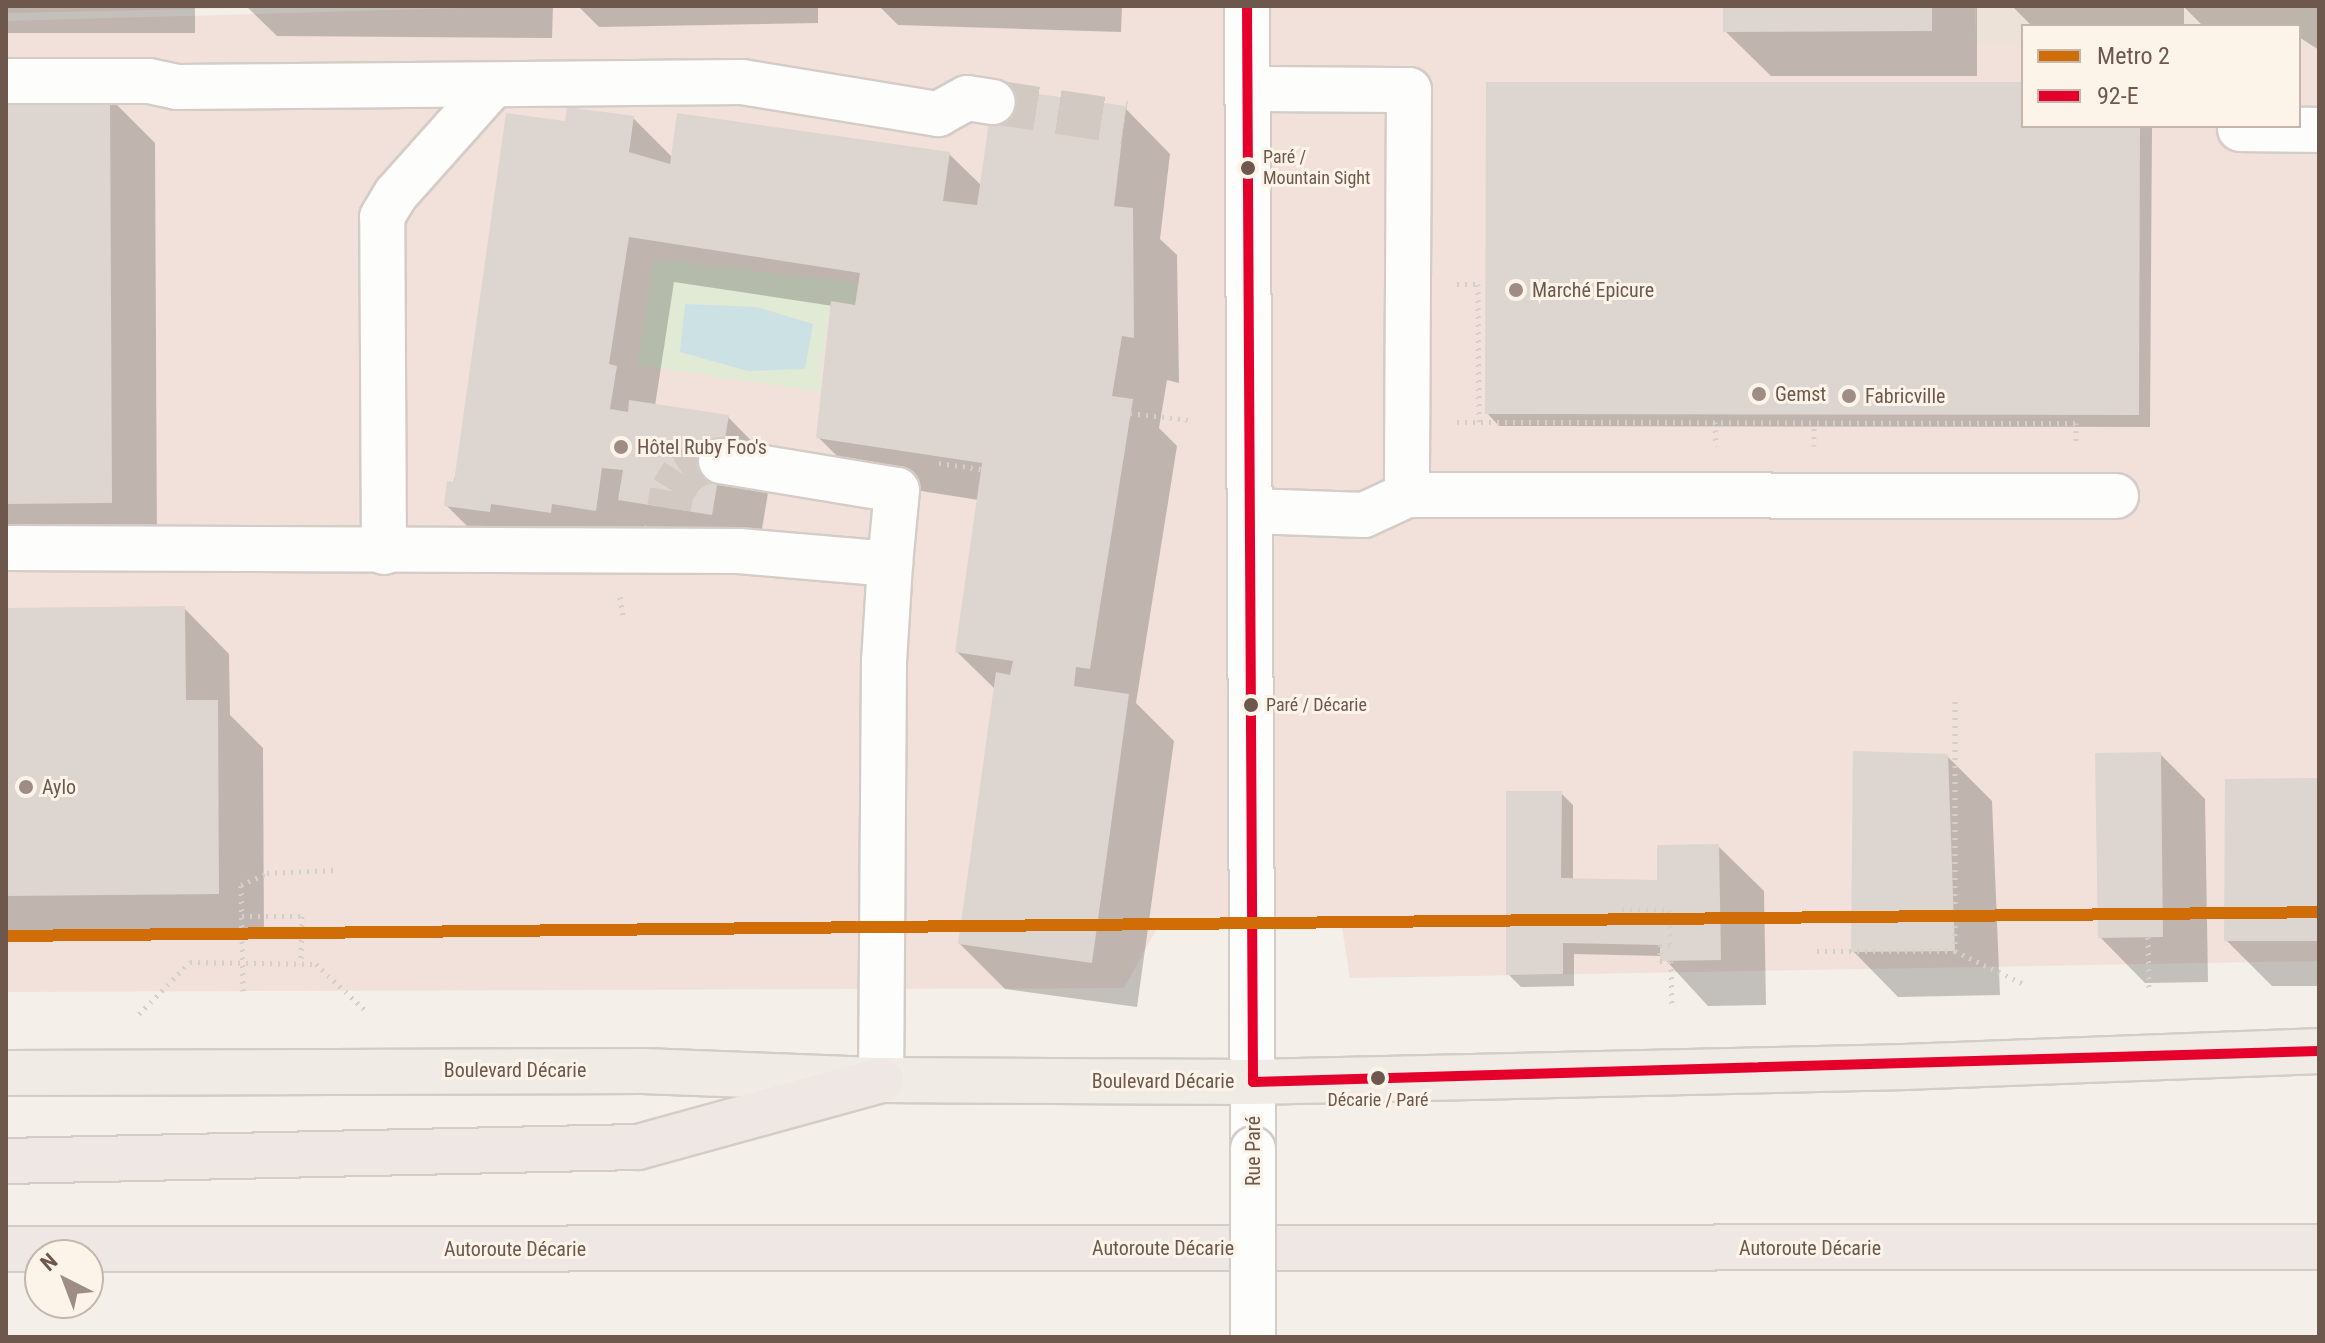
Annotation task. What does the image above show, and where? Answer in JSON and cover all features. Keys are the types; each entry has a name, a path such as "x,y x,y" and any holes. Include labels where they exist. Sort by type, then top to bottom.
{"highway":[{"path":"6,1161 638,1147 881,1080"},
{"name":"Autoroute Décarie","path":"6,1249 2319,1247"}],"main road":[{"name":"Boulevard Décarie","path":"6,1073 628,1071 881,1080 1253,1082 1906,1067 2319,1051"}],"street":[{"name":"Rue Paré","path":"1247,6 1253,1337"},
{"path":"6,81 306,87 742,82 938,114 967,98 993,102"},
{"path":"384,552 382,217 396,194 493,85"},
{"path":"1247,89 1409,90 1407,495"},
{"path":"2240,129 2319,130"},
{"path":"721,461 897,490 884,661 881,1080"},
{"path":"1250,511 1364,515 1407,495 2116,496"},
{"path":"6,548 384,552 739,551 890,564"}],"path":[{"path":"1453,284 1485,284"},
{"path":"1477,284 1479,422 2076,423"},
{"path":"1847,423 1849,412"},
{"path":"1130,413 1189,420"},
{"path":"1759,414 1759,422"},
{"path":"1955,697 1955,951"},
{"path":"243,991 241,885 267,873 335,870"},
{"path":"1622,909 1669,910 1670,945 1660,945 1660,961 1671,961 1672,1007"},
{"path":"242,916 302,916 301,964"},
{"path":"2148,937 2149,991"},
{"path":"1817,951 1955,951 2024,984"},
{"path":"139,1014 190,962 316,964 368,1013"}],"shaded area":[{"path":"6,6 344,6 6,13"},
{"path":"535,6 1975,6 1976,43 2021,43 2021,128 2301,128 2301,46 2319,46 2319,961 1350,978 1341,921 1156,930 1124,988 6,992 6,21"},
{"path":"1976,6 2319,6 2319,46 2301,46 2301,24 2021,24 2021,43 1976,43"},
{"path":"685,304 757,307 813,324 805,369 748,371 680,352"}],"green space":[{"path":"654,258 858,283 855,305 831,301 819,376 825,378 823,392 637,365"}],"building":[{"path":"1723,6 1932,6 1932,31 1723,32"},
{"path":"1486,82 2021,82 2021,128 2140,128 2139,415 1485,414"},
{"path":"994,88 1126,106 1114,206 1133,208 1134,338 1122,336 1112,396 1133,399 1090,669 1076,667 1074,686 1129,694 1092,963 958,944 996,672 1010,675 1013,661 955,652 982,463 816,438 831,301 855,305 860,273 629,237 609,364 617,366 610,409 628,412 629,400 729,415 712,515 618,500 623,470 602,468 596,511 552,504 551,513 491,504 490,512 444,506 447,481 454,482 506,113 565,121 567,107 634,116 629,152 670,164 677,113 950,152 943,201 977,205"},
{"path":"110,95 112,503 6,504 6,96"},
{"path":"185,606 186,700 218,700 219,894 6,896 6,608"},
{"path":"1853,751 1948,754 1955,951 1851,952"},
{"path":"2161,752 2163,937 2098,938 2095,753"},
{"path":"2319,778 2319,941 2224,941 2225,779"},
{"path":"1506,791 1562,791 1561,878 1657,880 1657,845 1719,844 1721,960 1660,961 1660,945 1563,943 1563,974 1506,975"}],"tunnel":[{"path":"993,102 1124,122"},
{"path":"669,508 672,491 683,474 700,463 721,461"}],"metro line":[{"name":"2","path":"6,936 2319,912"}],"transit line":[{"name":"92-E","path":"1247,6 1253,1082 2319,1051"}],"place":[{"name":"Paré / Mountain Sight","path":"1248,168"},
{"name":"Marché Epicure","path":"1516,290"},
{"name":"Gemst","path":"1759,394"},
{"name":"Fabricville","path":"1849,396"},
{"name":"Hôtel Ruby Foo's","path":"621,447"},
{"name":"Paré / Décarie","path":"1251,705"},
{"name":"Aylo","path":"26,787"},
{"name":"Décarie / Paré","path":"1378,1078"}]}
